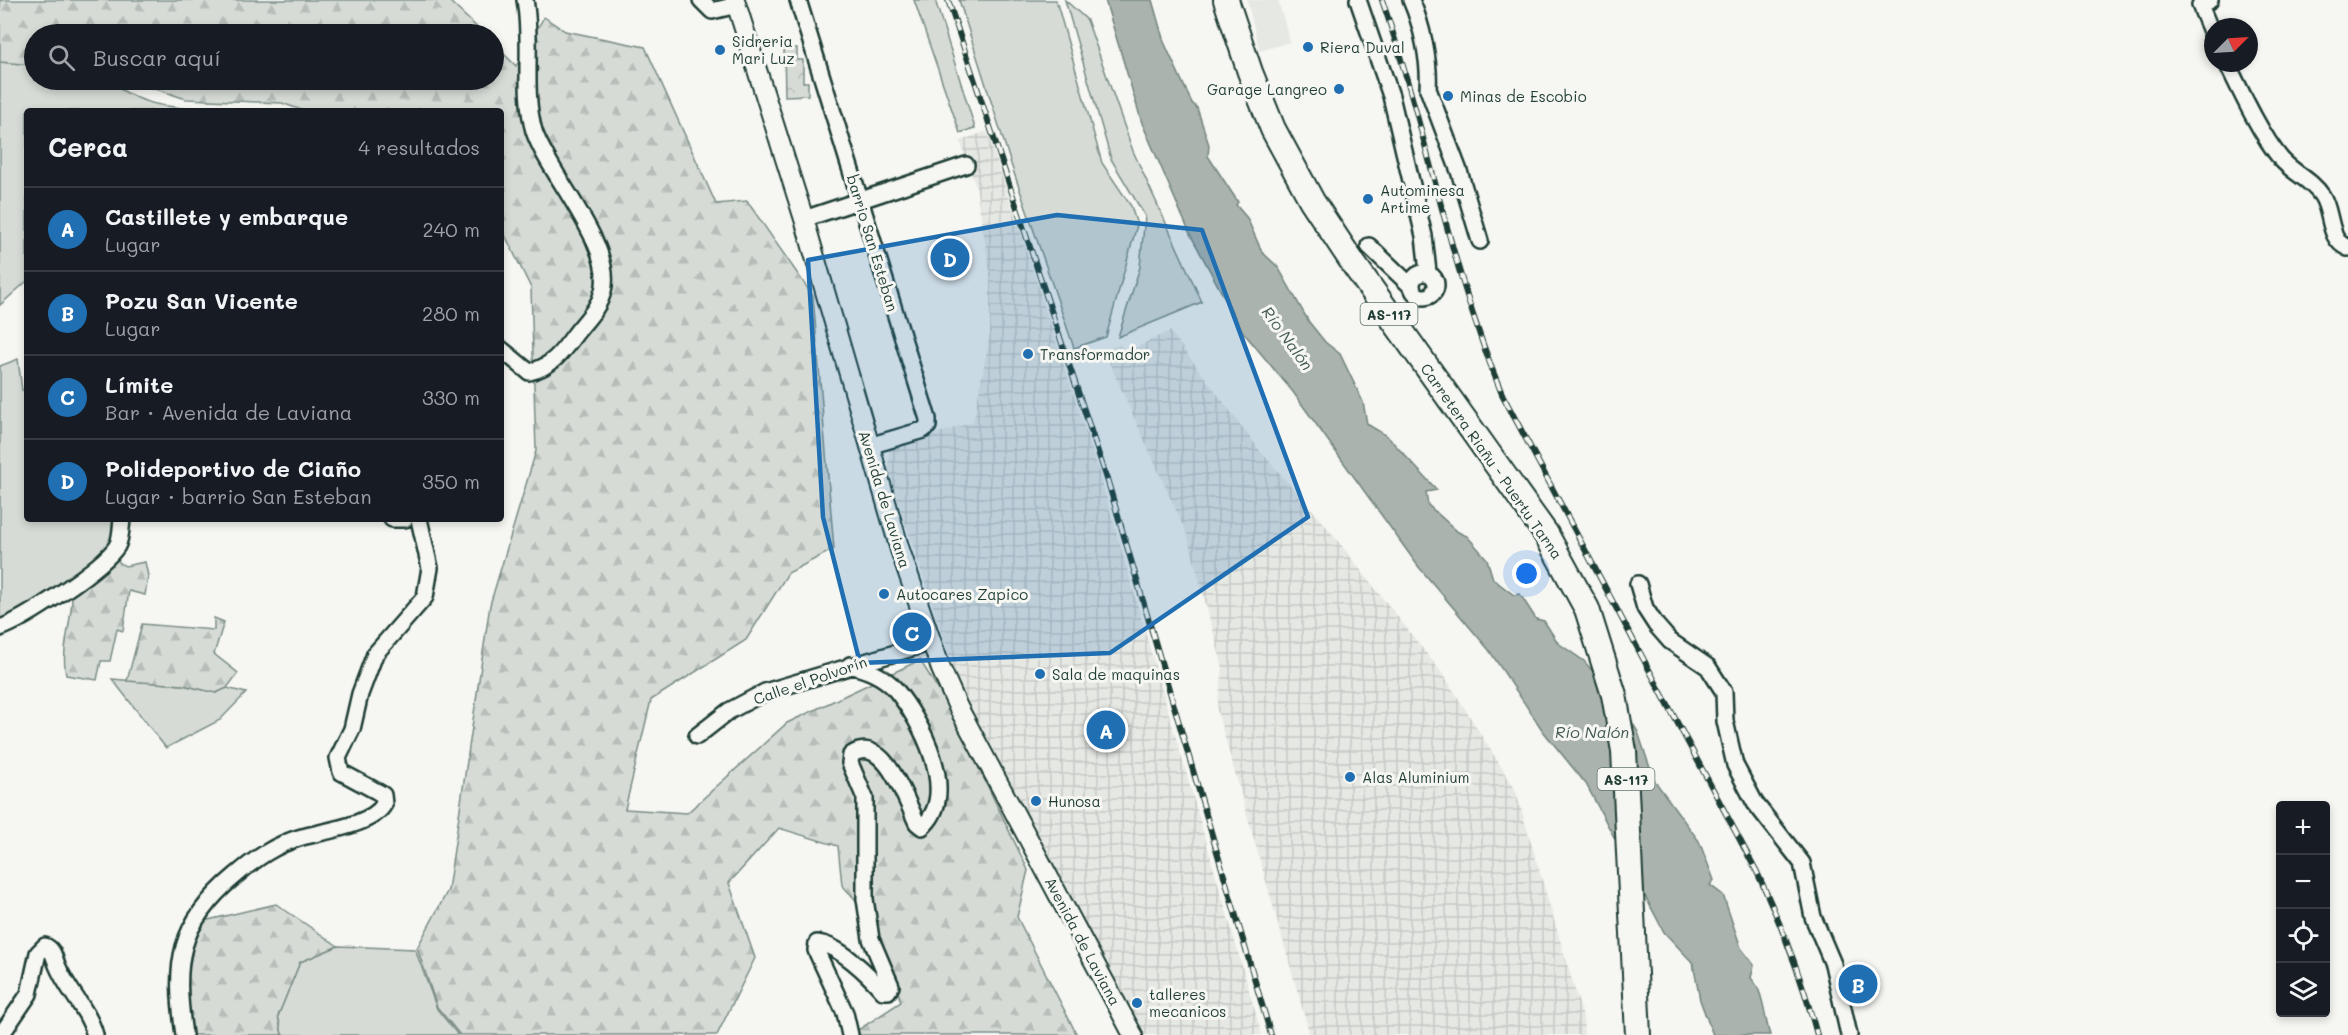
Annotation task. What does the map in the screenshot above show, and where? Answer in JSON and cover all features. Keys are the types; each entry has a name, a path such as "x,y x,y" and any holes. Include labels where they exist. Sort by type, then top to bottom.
{"main road":[{"name":"Carretera Riañu - Puertu Tarna","path":"1226,0 1250,72 1273,129 1312,201 1355,266 1546,534 1587,609 1614,695 1624,751 1638,1035"}],"street":[{"path":"504,352 528,372 542,369 567,346 596,308 605,281 602,264 590,235 566,186 535,134 529,110 530,37 525,0"},
{"path":"701,0 712,11 736,3"},
{"name":"barrio San Esteban","path":"798,0 928,420 928,426 923,430 869,446"},
{"path":"1358,0 1390,96 1424,236 1419,278 1398,275 1369,246"},
{"path":"1411,0 1425,56 1428,89 1459,171 1480,241"},
{"path":"2205,2 2209,18"},
{"name":"Avenida de Laviana","path":"736,3 804,219 900,550 932,642 958,707 1133,1035"},
{"path":"2232,72 2272,147 2283,162 2313,185 2324,198 2334,234 2348,248"},
{"path":"804,219 966,165"},
{"path":"0,628 64,589 107,557 118,545 122,522"},
{"path":"184,1035 179,991 184,946 193,920 206,902 261,855 297,839 370,817 377,814 384,804 382,795 378,792 341,772 338,758 352,729 360,694 375,654 425,597 430,568 420,522"},
{"path":"1638,584 1645,608 1656,625 1670,641 1708,667 1724,692 1725,721 1735,765 1755,802 1802,863 1813,917 1833,964 1849,1035"},
{"name":"Calle el Polvorín","path":"697,736 729,711 765,692 932,642"},
{"path":"850,665 873,672 894,688 927,737 939,792 928,821 922,826 917,823 886,762 868,749 857,750 851,755 850,763 865,798 865,899 871,939 891,986 888,991 883,991 853,961 823,943 817,943 816,950 845,1013 850,1035"},
{"path":"2,1035 29,994 38,953 45,946 52,951 62,976 86,1014 95,1035"}],"highlighted area":[{"path":"1057,215 1202,230 1308,517 1110,653 860,663 823,517 808,260"}],"shaded area":[{"path":"1247,0 1278,0 1290,42 1260,51"},
{"path":"987,131 1097,465 1262,1035 1144,1035 957,680 888,470 889,449 973,422 990,334 990,273 976,187 960,141"},
{"name":"Alas Aluminium","path":"1170,331 1261,452 1322,521 1445,677 1515,789 1583,1017 1584,1035 1310,1035 1217,710 1223,668 1187,535 1104,351 1120,344 1124,353"}],"green space":[{"path":"0,0 448,0 473,24 24,24 24,64 0,62"},
{"path":"914,0 935,0 975,128 960,133"},
{"path":"959,0 1056,0 1102,163 1131,206 1137,225 1106,337 1074,348 1011,164"},
{"path":"1065,0 1087,20 1133,151 1202,302 1118,337 1140,267 1145,216 1111,159"},
{"path":"544,17 565,31 645,47 716,204 747,201 813,296 834,549 788,573 746,640 651,700 625,809 687,813 787,723 920,660 951,710 1028,870 1017,917 1077,1035 859,1035 858,1030 901,1002 873,919 842,885 838,846 779,828 729,883 755,958 717,1035 460,1035 437,1007 417,948 448,890 490,605 536,451 531,288 504,233 504,108 296,108 282,103 186,99 159,90 504,90 504,54 516,66"},
{"path":"784,48 797,48 797,60 803,60 803,82 808,82 808,95 785,96"},
{"path":"0,62 24,64 24,90 122,90 142,100 182,108 24,108 24,284 0,305"},
{"path":"18,359 22,390 24,390 24,522 118,522 119,534 93,562 0,623 0,366"},
{"path":"117,550 119,562 125,566 145,562 148,576 145,595 129,591 123,631 117,629 110,661 101,661 97,680 66,675 65,654 72,589"},
{"path":"214,618 224,622 214,654 238,673 227,688 216,693 183,685 127,681 142,624 214,630"},
{"path":"112,679 183,685 216,693 227,688 246,693 220,720 166,748"},
{"path":"276,904 338,946 300,962 278,1016 282,1035 193,1035 189,1006 189,978 192,950 200,922"},
{"path":"338,946 415,949 437,1009 458,1035 282,1035 278,1016 300,962"}],"water":[{"name":"Río Nalón","path":"1105,0 1152,0 1164,42 1192,103 1197,108 1209,145 1208,156 1238,202 1236,205 1247,218 1262,252 1278,267 1309,322 1325,342 1340,354 1363,402 1367,424 1387,436 1437,490 1426,492 1428,505 1458,532 1467,536 1487,559 1493,579 1514,595 1520,594 1536,619 1544,621 1558,643 1584,661 1621,704 1638,732 1654,780 1699,841 1714,880 1710,885 1723,895 1741,948 1754,965 1751,978 1759,990 1770,1035 1713,1035 1700,1000 1693,963 1664,932 1586,784 1543,731 1489,650 1418,566 1293,392 1243,332 1190,234 1142,123"}],"railway":[{"path":"948,0 1108,482 1271,1035"},
{"path":"1382,0 1398,49 1467,297 1502,394 1757,872 1791,952 1817,1035"}],"place":[{"name":"Riera Duval","path":"1308,47"},
{"name":"Sidreria Mari Luz","path":"720,50"},
{"name":"Garage Langreo","path":"1339,89"},
{"name":"Minas de Escobio","path":"1448,96"},
{"name":"Autominesa Artime","path":"1368,199"},
{"name":"Polideportivo de Ciaño","path":"950,258"},
{"name":"Transformador","path":"1028,354"},
{"name":"Autocares Zapico","path":"884,594"},
{"name":"Límite","path":"912,632"},
{"name":"Sala de maquinas","path":"1040,674"},
{"name":"Castillete y embarque","path":"1106,730"},
{"name":"Alas Aluminium","path":"1350,777"},
{"name":"Hunosa","path":"1036,801"},
{"name":"Pozu San Vicente","path":"1858,984"},
{"name":"talleres mecanicos","path":"1137,1003"}]}
